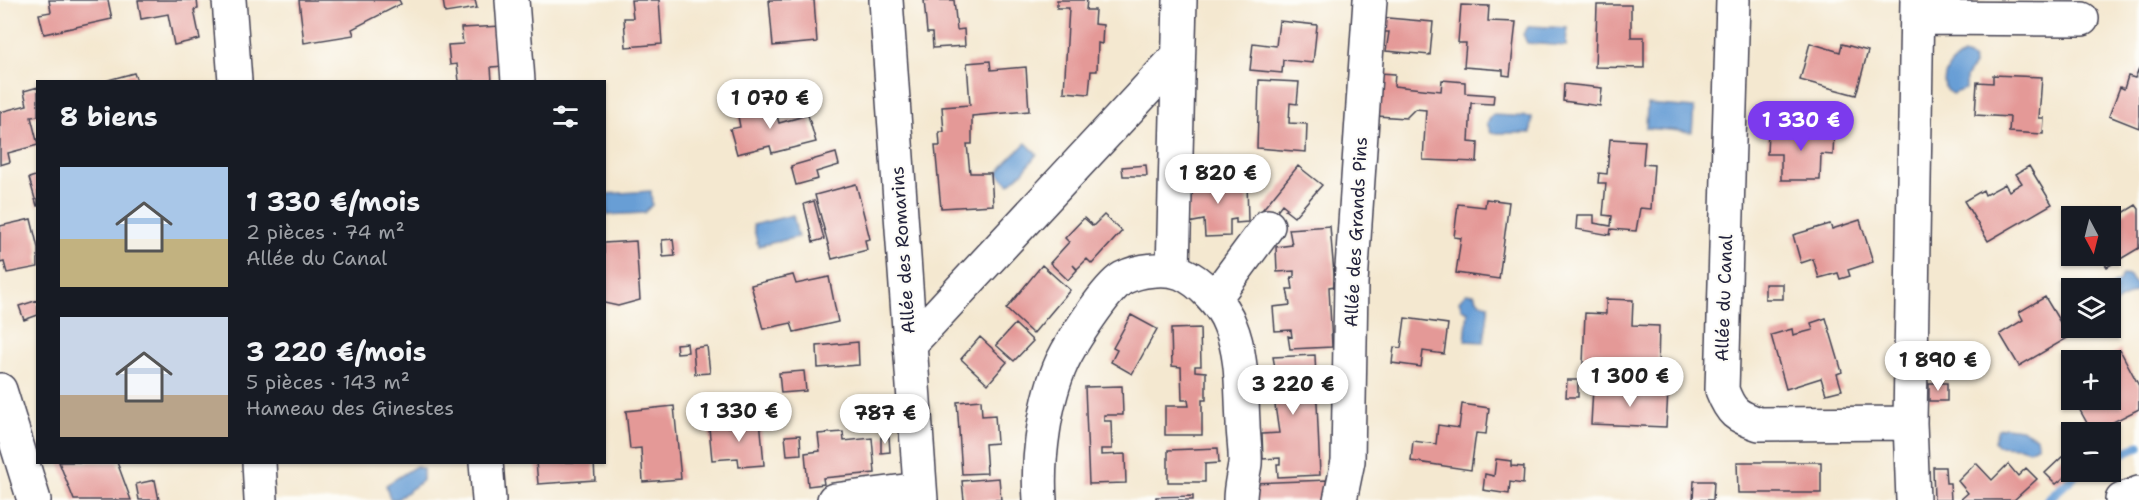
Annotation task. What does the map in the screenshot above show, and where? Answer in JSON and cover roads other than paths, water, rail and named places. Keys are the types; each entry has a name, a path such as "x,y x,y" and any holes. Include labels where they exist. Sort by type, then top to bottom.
{"street":[{"path":"229,0 235,80"},
{"path":"512,0 518,80"},
{"name":"Allée des Romarins","path":"886,0 921,494"},
{"path":"1173,270 1180,0"},
{"name":"Allée des Grands Pins","path":"1340,500 1348,461 1351,283 1370,0"},
{"name":"Allée du Canal","path":"1733,0 1722,390 1729,408 1740,418 1759,424 1911,423"},
{"path":"1914,500 1911,423 1917,9 2082,19"},
{"path":"910,344 1177,57"},
{"path":"1214,299 1268,226"},
{"path":"1040,500 1038,480 1044,424 1062,362 1097,306 1123,278 1149,271 1173,270 1187,276 1214,299 1230,323 1240,360 1245,464 1240,483 1240,500"},
{"path":"0,390 34,500"},
{"path":"259,464 261,500"},
{"path":"486,464 489,500"},
{"path":"2122,500 2139,493"},
{"path":"834,500 921,494"}],"water":[{"path":"1529,26 1567,28 1566,46 1527,43 1523,34"},
{"path":"1963,55 1973,59 1974,65 1966,77 1966,89 1952,94 1946,90 1945,74 1950,65"},
{"path":"1647,104 1694,108 1692,132 1646,128"},
{"path":"1492,115 1532,117 1531,133 1491,133 1487,123"},
{"path":"1026,143 1037,154 1023,172 1009,184 998,173"},
{"path":"651,191 652,205 644,213 607,215 606,194"},
{"path":"793,215 798,237 758,246 753,225"},
{"path":"2122,275 2130,276 2138,290 2121,300 2121,278"},
{"path":"1466,293 1474,294 1479,302 1489,305 1484,342 1465,341 1468,312 1462,309 1459,301"},
{"path":"2005,427 2021,429 2036,437 2038,445 2029,450 2020,447 1997,446 1994,441 1998,429"},
{"path":"416,466 423,469 423,479 398,499 390,499 386,485"}],"waterway":[{"path":"2121,453 2139,446"},
{"path":"2047,500 2067,482"}]}
